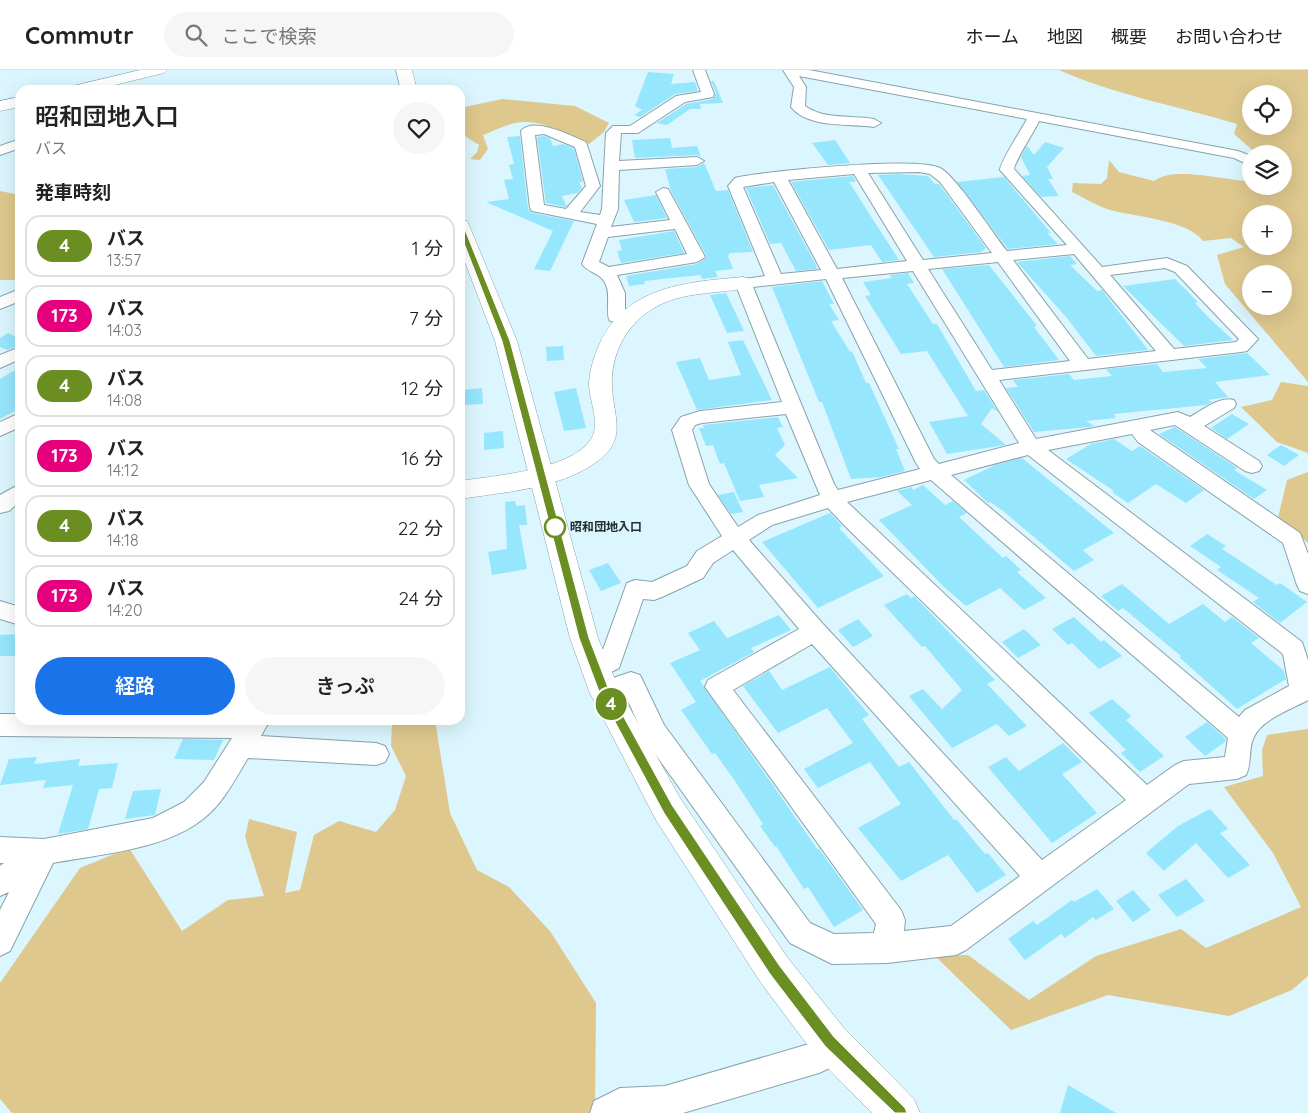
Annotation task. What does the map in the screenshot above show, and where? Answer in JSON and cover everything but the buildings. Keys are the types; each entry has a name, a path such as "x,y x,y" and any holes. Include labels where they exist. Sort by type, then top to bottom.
{"main road":[{"path":"106,85 159,70"},
{"path":"404,70 408,85"},
{"path":"0,106 15,103"},
{"path":"465,238 506,341 584,638 600,681 668,809 774,970 829,1041 900,1113"},
{"path":"465,489 570,467 586,457 599,447 607,434 608,424 599,376 612,336 624,319 645,304 679,291 743,283"}],"street":[{"path":"624,319 616,317 619,304 618,289 607,272 590,264 610,209 612,133 618,129 633,130 687,96 708,94 699,70"},
{"path":"788,70 1242,157"},
{"path":"793,71 792,75 800,87 798,107 803,112 822,118 874,123"},
{"path":"1035,116 1020,148 1007,164 1007,170 1054,220 1168,354"},
{"path":"570,214 593,186 581,145 546,130 528,131 537,208 570,214 603,227 679,224"},
{"path":"0,151 15,145"},
{"path":"612,166 697,161"},
{"path":"775,279 736,186 740,181 858,169 919,168 935,171 945,179 1082,364"},
{"path":"858,169 1031,447 1301,643 1302,692 1254,718 1241,734 1237,767 1184,773 1039,877 956,940 887,948 832,949 800,933 655,733 631,682 600,681 611,662 635,589 654,591 695,572 704,558 765,520 832,499 1031,447 1178,418 1192,425 1252,466"},
{"path":"779,178 831,273 926,463 934,472 1241,734"},
{"path":"607,272 697,257 662,192"},
{"path":"1077,249 743,283 824,484 832,499 853,522 1145,801"},
{"path":"987,376 1242,347 1250,339 1181,269 1167,263 1098,272"},
{"path":"0,304 15,298"},
{"path":"0,362 15,354"},
{"path":"1192,425 1227,404"},
{"path":"793,407 700,417 688,421 682,430 699,486 735,538 815,631 1039,877"},
{"path":"0,430 15,422"},
{"path":"1137,427 1145,437 1292,539 1308,585"},
{"path":"7,507 9,498 15,494"},
{"path":"0,610 15,614"},
{"path":"815,631 717,687 892,920 887,948"},
{"path":"0,725 250,731 376,754"},
{"path":"0,850 44,852 157,830 186,815 214,792 250,731"},
{"path":"0,882 44,852"},
{"path":"0,941 44,852"},
{"path":"606,1113 620,1104 664,1102 819,1057 829,1041"}],"shaded area":[{"path":"1059,70 1308,70 1308,382 1251,315 1292,315 1292,265 1242,265 1242,304 1225,284 1217,255 1242,248 1242,255 1292,255 1292,205 1242,205 1242,246 1231,238 1203,241 1185,228 1172,223 1107,209 1072,192 1073,183 1101,184 1107,178 1109,160 1119,172 1154,181 1163,176 1174,174 1201,175 1242,180 1242,195 1292,195 1292,145 1247,145 1234,134 1237,124 1102,86"},
{"path":"502,99 575,106 609,123 604,132 589,144 541,124 514,123 483,135 488,149 480,160 470,159 477,152 479,145 465,136 465,107"},
{"path":"0,191 15,194 15,280 0,280"},
{"path":"1281,382 1308,386 1308,453 1277,442 1241,407 1272,400"},
{"path":"1308,472 1308,543 1278,518 1287,480"},
{"path":"392,725 436,725 450,813 477,870 509,887 550,931 596,1003 595,1113 12,1113 0,1099 0,983 80,868 129,848 182,931 228,900 264,896 245,837 249,819 297,832 285,893 300,890 314,835 339,821 376,832 395,810 406,776 391,746"},
{"path":"1308,729 1308,976 1292,990 1229,1016 1108,995 1011,1030 935,956 968,955 1029,1000 1096,956 1181,929 1206,948 1301,907 1273,853 1224,787 1263,776 1262,750 1267,735"}],"bus line":[{"name":"4","path":"465,238 506,341 584,638 604,691 668,809 774,970 829,1041 900,1113"}],"place":[{"name":"昭和団地入口","path":"555,527"}]}
